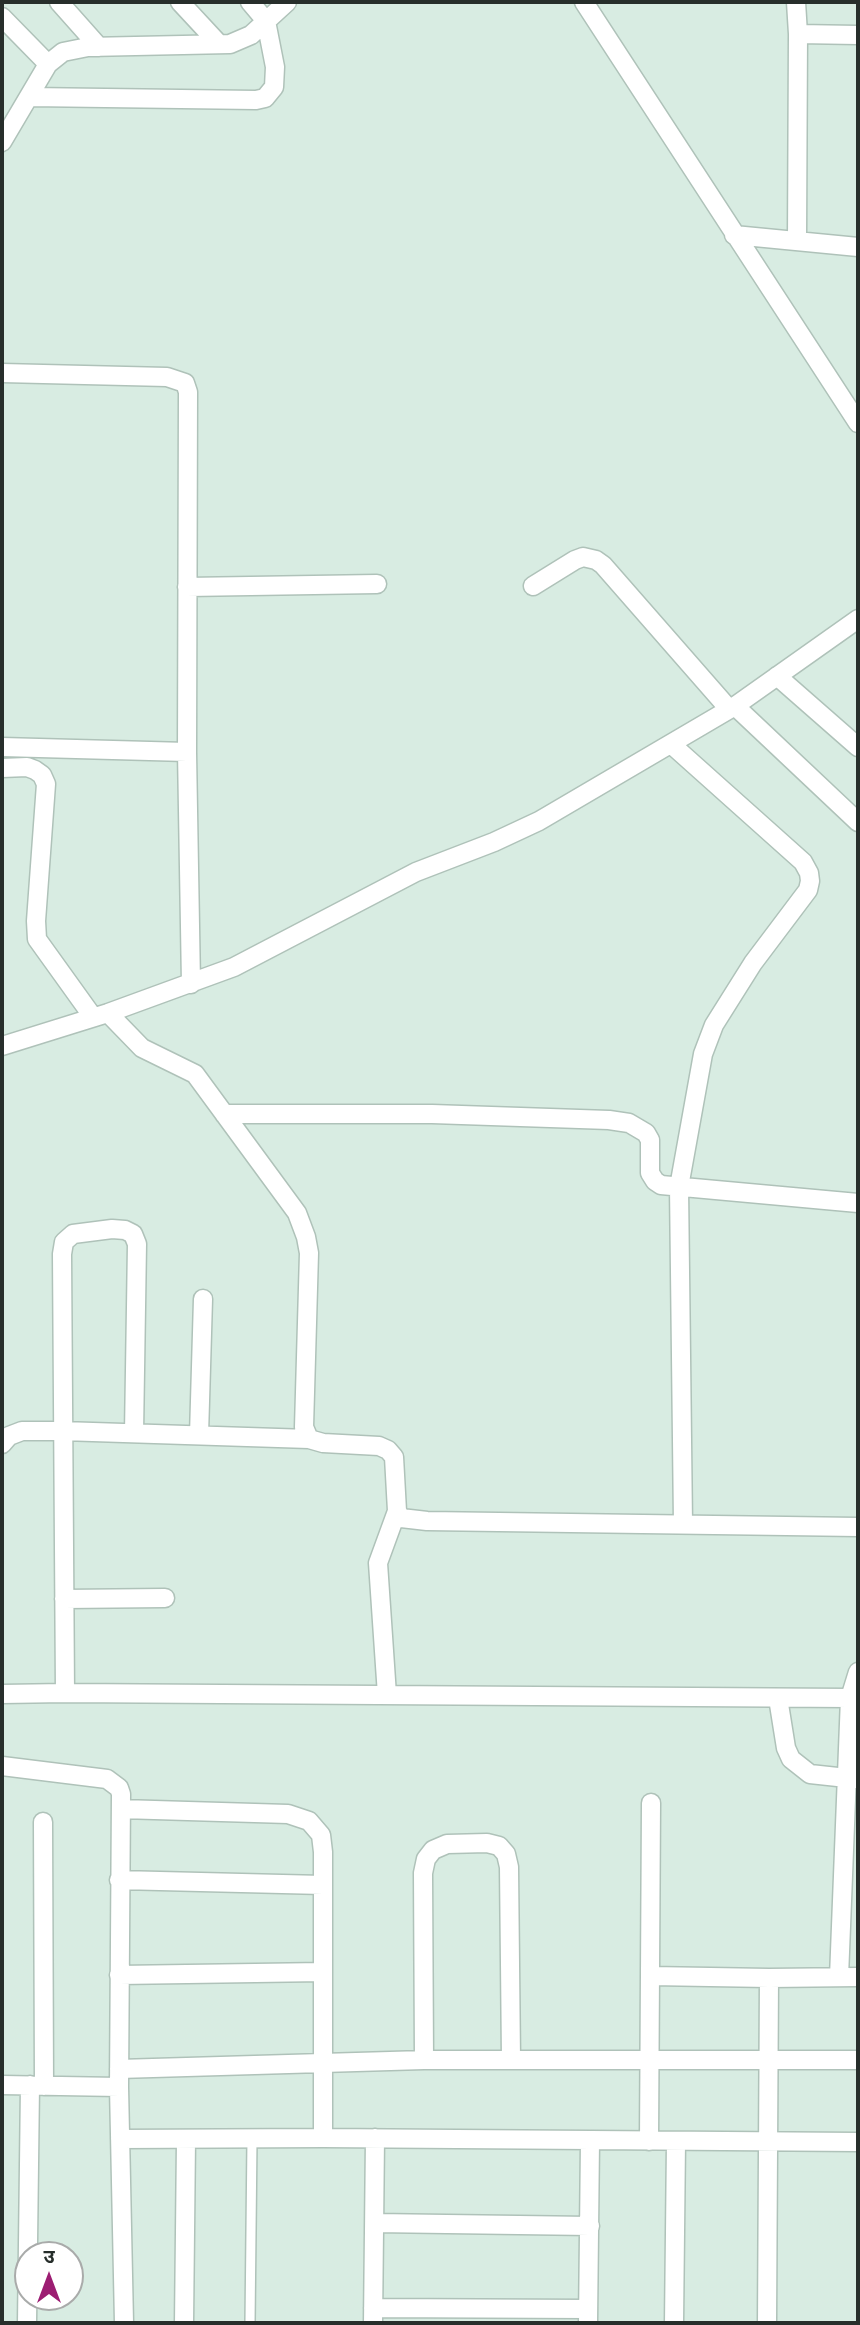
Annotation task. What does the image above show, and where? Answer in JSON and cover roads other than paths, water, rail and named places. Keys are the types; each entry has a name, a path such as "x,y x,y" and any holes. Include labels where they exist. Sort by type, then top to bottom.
{"street":[{"path":"59,2 99,47"},
{"path":"180,2 219,44"},
{"path":"30,97 265,98 274,87 275,78 266,21 250,2"},
{"path":"2,142 48,65 62,52 74,48 230,44 240,41 288,2"},
{"path":"584,2 858,423"},
{"path":"796,2 797,240"},
{"path":"2,17 48,65"},
{"path":"798,34 858,35"},
{"path":"734,235 858,247"},
{"path":"2,373 167,377 185,383 188,392 187,752 191,984"},
{"path":"533,586 583,557 603,565 732,707 858,822"},
{"path":"187,587 377,584"},
{"path":"2,1046 100,1015 234,967 416,872 494,842 539,821 732,707 855,627"},
{"path":"777,677 858,747"},
{"path":"671,744 803,862 810,881 808,890 753,963 713,1025 703,1054 679,1187 683,1524"},
{"path":"2,747 187,752"},
{"path":"2,768 27,767 42,775 46,784 37,939 100,1015 142,1048 195,1074 297,1213 309,1253 304,1427 309,1439"},
{"path":"223,1114 432,1114 629,1123 646,1133 650,1140 650,1172 652,1178 662,1185 858,1203"},
{"path":"65,1693 62,1254 64,1242 73,1234 125,1230 133,1234 137,1244 134,1433"},
{"path":"199,1436 203,1299"},
{"path":"2,1444 9,1436 22,1432 62,1431 309,1439 323,1443 379,1446 388,1450 394,1457 397,1511 378,1563 387,1695"},
{"path":"397,1511 401,1518 427,1521 858,1527"},
{"path":"64,1599 164,1598"},
{"path":"839,1977 852,1779 850,1698 858,1672"},
{"path":"2,1694 850,1698"},
{"path":"778,1698 786,1748 791,1759 810,1774 852,1779"},
{"path":"2,1766 107,1779 119,1788 119,2078 124,2323"},
{"path":"649,2141 651,1803"},
{"path":"121,1810 288,1814 309,1821 321,1835 323,2138"},
{"path":"27,2323 37,2085 43,1822"},
{"path":"424,2060 423,1873 426,1859 433,1850 447,1844 487,1843 499,1846 506,1854 509,1867 511,2060"},
{"path":"119,1880 323,1885"},
{"path":"119,1975 323,1972"},
{"path":"651,1976 858,1977"},
{"path":"767,2323 769,1978"},
{"path":"2,2085 424,2060 858,2060"},
{"path":"120,2139 375,2138 858,2143"},
{"path":"375,2138 373,2316 588,2316 590,2141"},
{"path":"184,2323 186,2140"},
{"path":"674,2323 676,2142"},
{"path":"375,2223 590,2226"}],"lane":[{"path":"250,2323 252,2139"}]}
